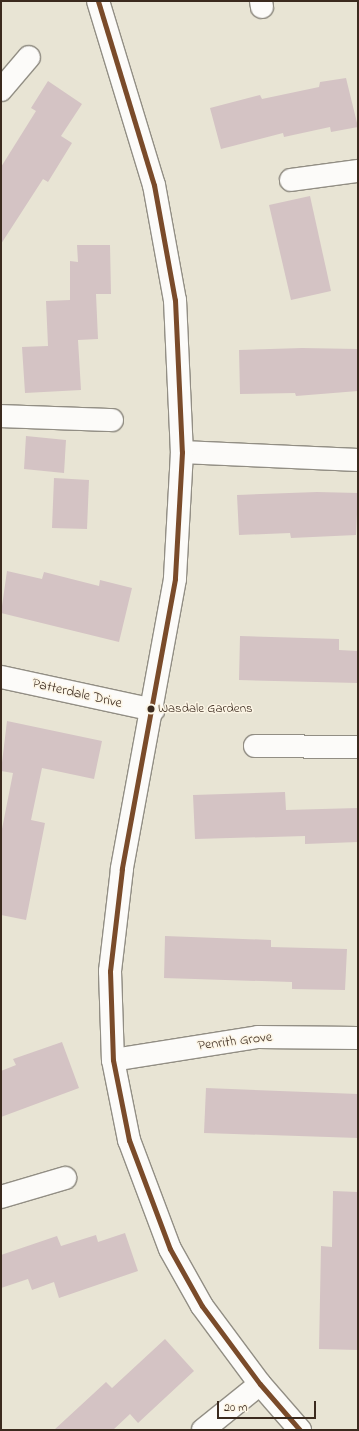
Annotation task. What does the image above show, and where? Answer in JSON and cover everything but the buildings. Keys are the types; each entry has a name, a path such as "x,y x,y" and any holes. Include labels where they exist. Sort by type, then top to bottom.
{"street":[{"path":"98,1 154,185 175,300 182,452 175,579 153,710 122,869 112,956 113,1060 129,1140 170,1249 202,1306 260,1384 300,1430"},
{"path":"1,90 29,57"},
{"path":"291,180 358,170"},
{"path":"1,416 112,420"},
{"path":"182,452 358,460"},
{"name":"Patterdale Drive","path":"1,677 153,710"},
{"path":"255,746 358,747"},
{"name":"Penrith Grove","path":"113,1060 258,1037 358,1038"},
{"path":"1,1197 65,1178"},
{"path":"203,1430 260,1384"}],"transit line":[{"path":"98,1 154,185 175,300 182,452 175,579 122,869 110,971 113,1060 129,1140 170,1249 202,1306 260,1384 300,1430"}],"place":[{"name":"Wasdale Gardens","path":"151,709"}]}
